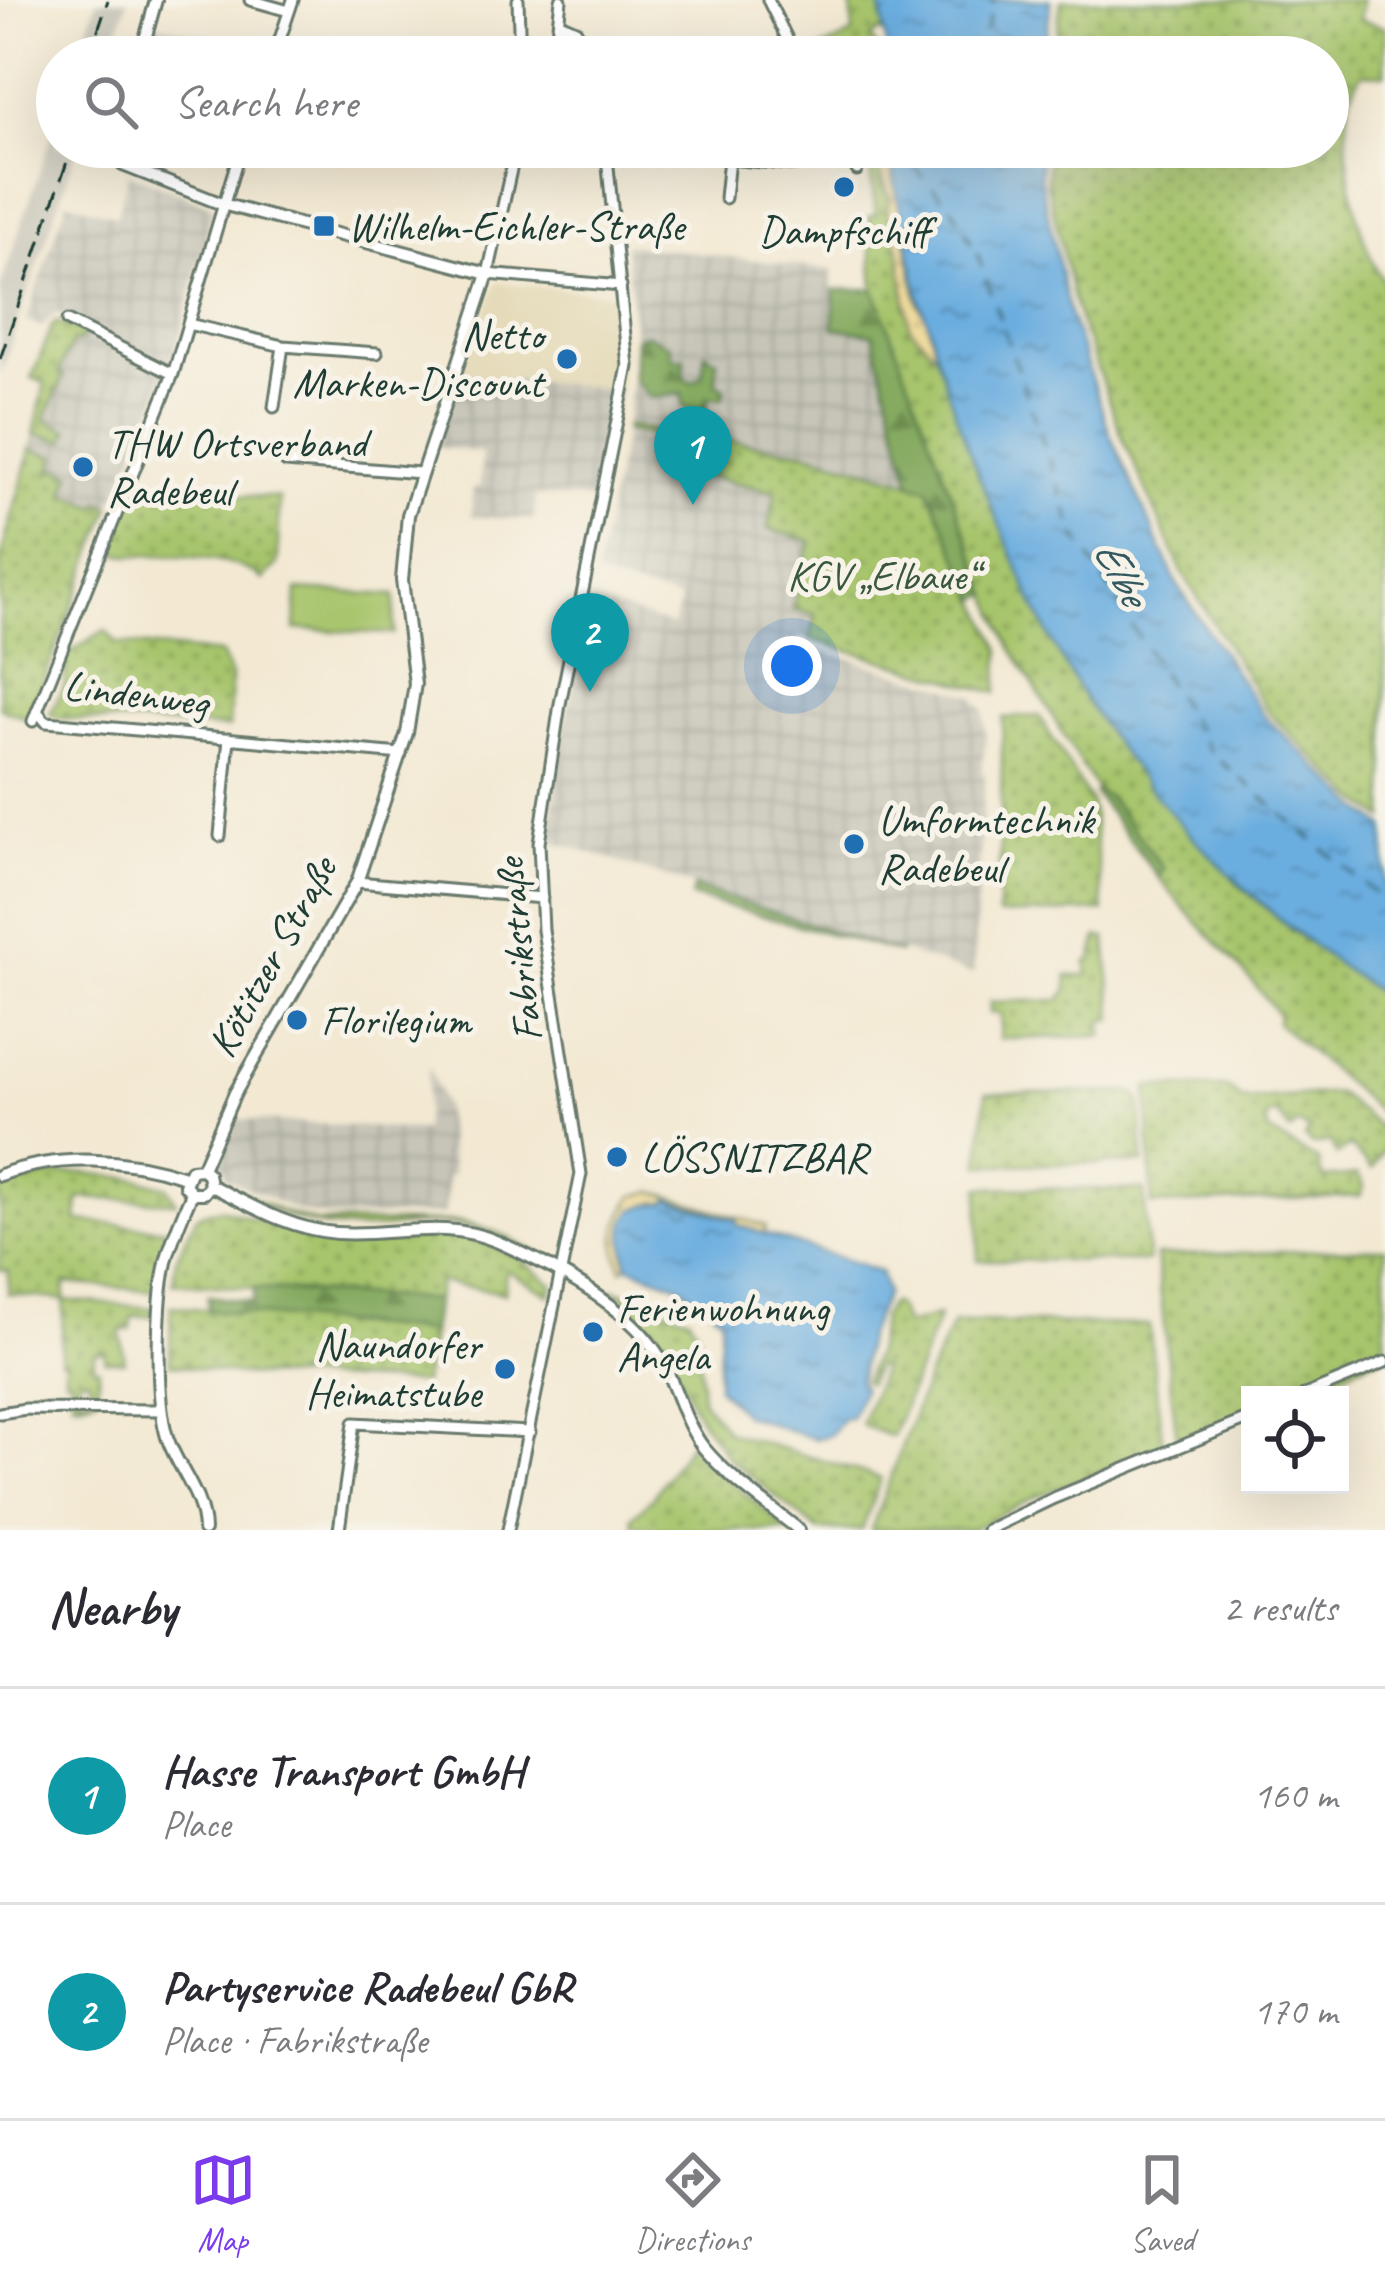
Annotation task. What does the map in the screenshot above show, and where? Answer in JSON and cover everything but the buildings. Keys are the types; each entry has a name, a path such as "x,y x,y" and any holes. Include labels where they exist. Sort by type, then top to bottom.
{"street":[{"path":"146,36 156,0"},
{"path":"250,0 291,5 281,36"},
{"path":"518,0 519,36"},
{"path":"554,36 561,0"},
{"path":"768,0 786,36"},
{"path":"560,23 576,30 578,36"},
{"path":"131,168 222,204 488,274 621,286"},
{"path":"67,321 173,374 235,168"},
{"name":"Kötitzer Straße","path":"202,1169 235,1093 357,882 400,754 415,684 403,563 408,515 488,274 511,168"},
{"name":"Fabrikstraße","path":"508,1530 580,1161 543,930 539,843 628,366 608,168"},
{"path":"725,198 728,168"},
{"path":"188,324 283,346 377,352"},
{"path":"274,406 283,346"},
{"name":"Lindenweg","path":"173,374 35,716 46,722 400,754"},
{"path":"286,462 420,473"},
{"name":"Lindenweg","path":"220,836 229,738"},
{"path":"357,882 542,898"},
{"path":"0,1175 39,1163 82,1160 144,1166 185,1177"},
{"path":"202,1169 210,1185 204,1193 193,1193 185,1177 191,1170 202,1169"},
{"path":"210,1185 265,1213 320,1232 361,1234 432,1227 466,1231 501,1243 602,1299 634,1325 663,1364 681,1409 706,1451 800,1530"},
{"path":"193,1193 164,1275 161,1410 171,1449 201,1503 204,1530"},
{"path":"1327,1386 1385,1362"},
{"path":"0,1413 26,1408 161,1410"},
{"path":"987,1530 1241,1422"},
{"path":"339,1530 354,1423 530,1432"}],"shaded area":[{"path":"97,0 128,0 116,36 85,36"},
{"path":"155,23 205,36 151,36"},
{"path":"40,168 71,168 0,376 0,288"},
{"path":"128,173 214,207 173,360 105,521 21,483 67,317 56,313 42,326 26,321 67,201 117,216"},
{"path":"625,244 832,270 834,327 873,333 911,483 807,452 626,426 635,338"},
{"path":"497,282 616,294 623,347 620,389 460,375"},
{"path":"460,375 620,389 597,500 536,496 534,520 471,516 473,488 480,487 482,453 436,447"},
{"path":"625,430 653,435 649,463 776,492 811,541 793,607 816,615 810,639 799,637 797,643 962,692 973,696 984,710 981,772 985,775 973,974 549,840 564,729 590,600 673,626 680,600 595,576"},
{"path":"429,1066 443,1104 453,1175 448,1175 444,1214 335,1218 295,1210 227,1178 217,1155 228,1119 423,1130"}],"green space":[{"path":"851,0 880,0 885,35 880,31 874,36 849,36 853,34"},
{"path":"1061,0 1362,0 1359,20 1385,27 1385,74 1363,73 1349,111 1349,36 1057,36"},
{"path":"1349,167 1364,240 1385,283 1385,819 1356,798 1269,713 1183,574 1121,434 1075,308 1048,168"},
{"path":"879,168 890,199 887,210 900,252 909,326 936,355 976,470 1045,629 1129,762 1240,886 1385,998 1385,1117 1277,1023 1278,1015 1264,996 1158,877 1164,869 1110,799 1097,791 1011,647 874,289 869,217 876,214 870,171 863,170"},
{"path":"874,289 989,594 977,599 928,488 911,483 873,334 834,328 834,290"},
{"path":"57,322 84,332 79,342 73,341 45,419 69,431 64,441 34,434 45,383 32,378"},
{"path":"646,334 670,345 673,358 685,359 684,376 691,382 702,376 705,353 717,360 716,383 725,388 722,399 708,398 706,413 683,406 682,393 651,398 633,379 635,338"},
{"name":"KGV „Elbaue“","path":"626,426 807,452 928,487 1001,650 997,693 810,639 816,615 793,608 811,541 768,529 776,492 649,463 653,435 625,430"},
{"path":"31,449 56,456 50,473 56,468 72,474 65,493 97,507 100,502 111,507 29,719 0,708 0,559"},
{"path":"132,488 279,498 278,564 263,580 239,566 210,559 112,551"},
{"path":"297,590 395,595 394,634 295,629"},
{"path":"105,630 117,643 221,654 231,676 229,728 50,714 65,684 66,655"},
{"path":"1039,716 1091,803 1104,911 998,915 1003,718"},
{"path":"1094,793 1110,799 1164,869 1158,877"},
{"path":"694,887 901,953 691,897"},
{"path":"1098,937 1106,938 1114,1019 1103,1021 1103,1036 1000,1039 1001,1013 990,1013 990,1002 1060,1000 1068,989 1067,976 1088,975 1087,962 1092,960"},
{"path":"1148,1087 1227,1087 1242,1100 1338,1093 1385,1132 1385,1148 1372,1169 1350,1146 1337,1155 1330,1142 1312,1145 1305,1138 1310,1130 1298,1124 1290,1131 1277,1113 1266,1117 1268,1131 1318,1161 1323,1178 1358,1175 1364,1187 1360,1196 1152,1205"},
{"path":"1133,1092 1141,1101 1143,1163 980,1165 986,1093"},
{"path":"87,1173 167,1187 176,1202 79,1198 77,1221 168,1229 155,1291 65,1283 64,1300 8,1294 9,1271 0,1270 0,1188 54,1174"},
{"path":"225,1184 316,1223 462,1222 499,1233 552,1261 456,1225 345,1229 309,1223 258,1204"},
{"path":"980,1187 1144,1190 1148,1261 978,1260"},
{"path":"221,1208 327,1244 464,1235 516,1256 553,1284 550,1295 506,1270 504,1293 439,1282 436,1300 173,1283 176,1259 197,1215"},
{"path":"1385,1248 1385,1355 1310,1386 1241,1386 1241,1415 1177,1440 1156,1256"},
{"path":"254,1289 436,1300 431,1332 208,1310 208,1296 253,1302"},
{"path":"613,1289 689,1317 698,1332 702,1399 727,1432 881,1478 862,1530 818,1530 729,1459 697,1414 662,1337"},
{"path":"64,1300 154,1308 154,1316 132,1316 131,1329 120,1331 125,1361 105,1360 105,1351 94,1353 94,1367 99,1368 97,1397 81,1401 81,1396 91,1396 89,1378 83,1377 78,1382 78,1401 72,1401 71,1378 65,1378 65,1360 60,1360"},
{"path":"891,1303 898,1307 905,1325 939,1316 892,1437 861,1425 882,1368 876,1366 868,1383 864,1381 882,1316"},
{"path":"171,1306 431,1332 423,1383 240,1375 170,1364"},
{"path":"953,1323 1149,1325 1163,1447 1035,1497 970,1530 871,1530 928,1376"},
{"path":"690,1442 700,1460 788,1530 673,1530 634,1525 632,1517 652,1498"}],"sand":[{"path":"878,168 892,168 918,303 936,355 909,326 900,252 887,210 890,199"},
{"path":"653,1191 766,1226 764,1234 669,1202 653,1203 622,1269 616,1249 619,1222 634,1196"}],"water":[{"path":"880,0 1051,0 1047,36 885,36"},
{"name":"Elbe","path":"893,168 1040,168 1069,313 1112,438 1177,584 1264,716 1385,827 1385,997 1283,922 1190,834 1109,735 1074,681 1028,591 951,401 919,296"},
{"path":"669,1199 880,1271 886,1293 866,1338 859,1382 863,1389 851,1418 844,1418 830,1435 815,1439 744,1415 717,1387 721,1317 680,1285 627,1266 624,1230 630,1214"}],"ferry route":[{"path":"985,36 994,0"},
{"path":"916,168 954,210 977,253 1076,536 1211,753 1385,902"}],"railway":[{"path":"96,36 108,0"},
{"path":"0,359 65,168"}],"place":[{"name":"Dampfschiff","path":"844,187"},
{"name":"Wilhelm-Eichler-Straße","path":"324,226"},
{"name":"Netto Marken-Discount","path":"567,359"},
{"name":"THW Ortsverband Radebeul","path":"83,467"},
{"name":"Hasse Transport GmbH","path":"693,505"},
{"name":"Partyservice Radebeul GbR","path":"590,692"},
{"name":"Umformtechnik Radebeul","path":"854,844"},
{"name":"Florilegium","path":"297,1020"},
{"name":"LÖSSNITZBAR","path":"617,1157"},
{"name":"Ferienwohnung Angela","path":"593,1332"},
{"name":"Naundorfer Heimatstube","path":"505,1369"}]}
